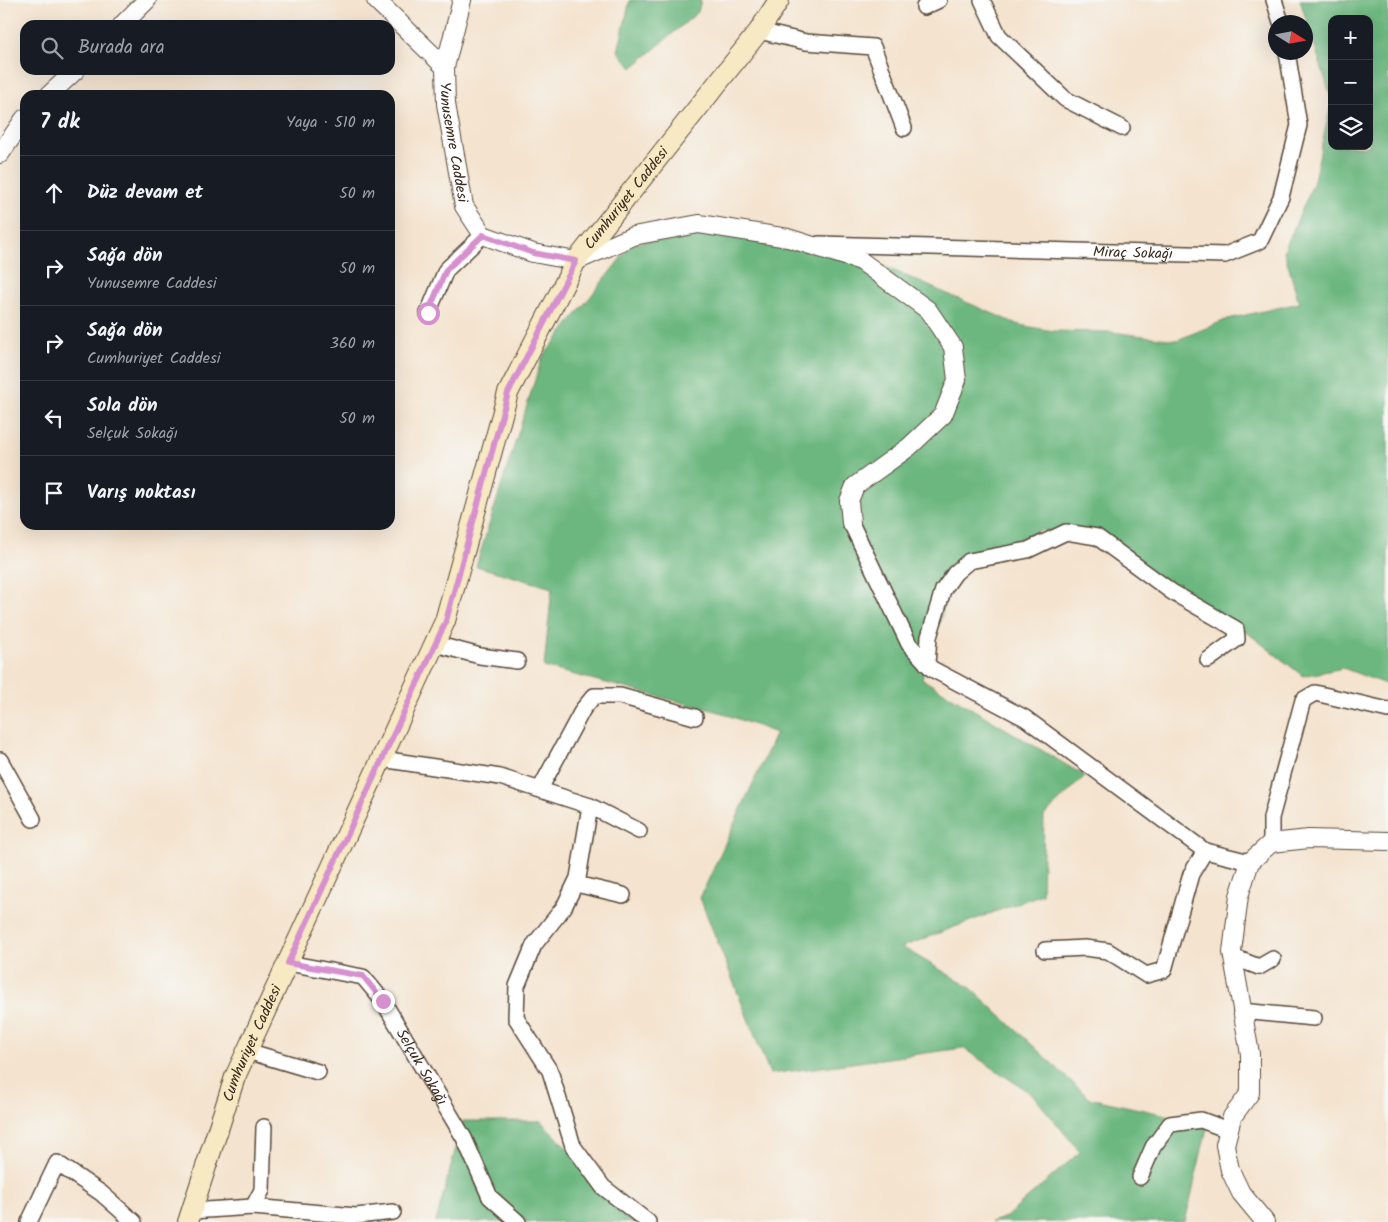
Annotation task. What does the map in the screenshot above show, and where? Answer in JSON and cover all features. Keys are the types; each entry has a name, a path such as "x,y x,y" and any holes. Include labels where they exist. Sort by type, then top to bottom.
{"main road":[{"name":"Cumhuriyet Caddesi","path":"190,1216 235,1077 446,621 508,393 576,261 759,31 778,0"}],"street":[{"path":"127,20 147,0"},
{"path":"376,0 445,67"},
{"name":"Yunusemre Caddesi","path":"462,0 445,67 446,104 464,206 483,235"},
{"path":"924,7 939,0"},
{"path":"982,0 999,36 1065,99 1122,128"},
{"path":"1274,0 1279,15"},
{"path":"759,31 806,42 873,48 904,128"},
{"name":"Miraç Sokağı","path":"807,244 1225,255 1260,240 1281,197 1299,125 1287,60"},
{"path":"54,90 71,75"},
{"path":"0,154 20,125"},
{"path":"428,313 446,270 483,235 533,253 576,261 633,236 698,224 788,238 861,261 928,310 953,347 957,380 943,415 909,447 855,486 849,501 851,523 909,644 932,669 1025,718 1205,851 1250,862"},
{"path":"927,664 929,637 943,590 955,573 969,561 1028,550 1066,532 1097,537 1172,592 1236,629 1237,639 1208,660"},
{"path":"435,644 480,656 517,661"},
{"path":"1271,843 1271,818 1303,700 1315,693 1388,710"},
{"path":"540,789 583,709 594,696 620,696 695,717"},
{"path":"382,758 500,777 590,806 639,831"},
{"path":"0,760 33,819"},
{"path":"590,806 584,852 576,884 564,906 534,945 517,986 516,1018 550,1071 573,1146 603,1187 648,1222"},
{"path":"1265,1222 1241,1193 1230,1170 1225,1145 1232,1117 1250,1093 1250,1054 1233,957 1239,896 1250,862 1271,843 1308,839 1388,841"},
{"path":"1045,950 1085,948 1108,951 1146,975 1164,970 1191,874 1205,851"},
{"path":"576,884 623,895"},
{"path":"1233,957 1259,967 1273,959"},
{"name":"Selçuk Sokağı","path":"288,963 363,976 383,1001 464,1138 490,1197 518,1222"},
{"path":"1241,1011 1314,1018"},
{"path":"247,1051 318,1072"},
{"path":"1140,1177 1153,1147 1170,1124 1201,1120 1228,1130"},
{"path":"254,1207 262,1190 264,1127"},
{"path":"29,1222 57,1163 101,1193 134,1222"},
{"path":"190,1216 254,1207 356,1216 393,1212"}],"green space":[{"path":"630,0 701,0 698,12 632,68 618,51"},
{"path":"1300,0 1388,0 1388,685 1343,668 1303,676 1240,627 1098,544 1041,530 957,564 922,679 1085,776 1044,816 1042,894 902,947 971,988 1089,1098 1208,1124 1185,1222 991,1222 1006,1217 1080,1152 1033,1095 963,1048 770,1074 700,898 776,733 719,712 544,667 552,588 476,566 542,358 632,244 719,228 876,263 1019,325 1053,331 1111,332 1177,340 1228,319 1299,303 1284,251 1313,184 1328,118 1328,150 1373,150 1373,15 1328,15 1328,88 1313,41 1313,15 1305,15"},
{"path":"463,1121 541,1121 639,1222 436,1222"}],"route":[{"path":"383,1001 363,976 288,963 446,621 508,393 576,261 533,253 483,235 446,270 428,313"}]}
